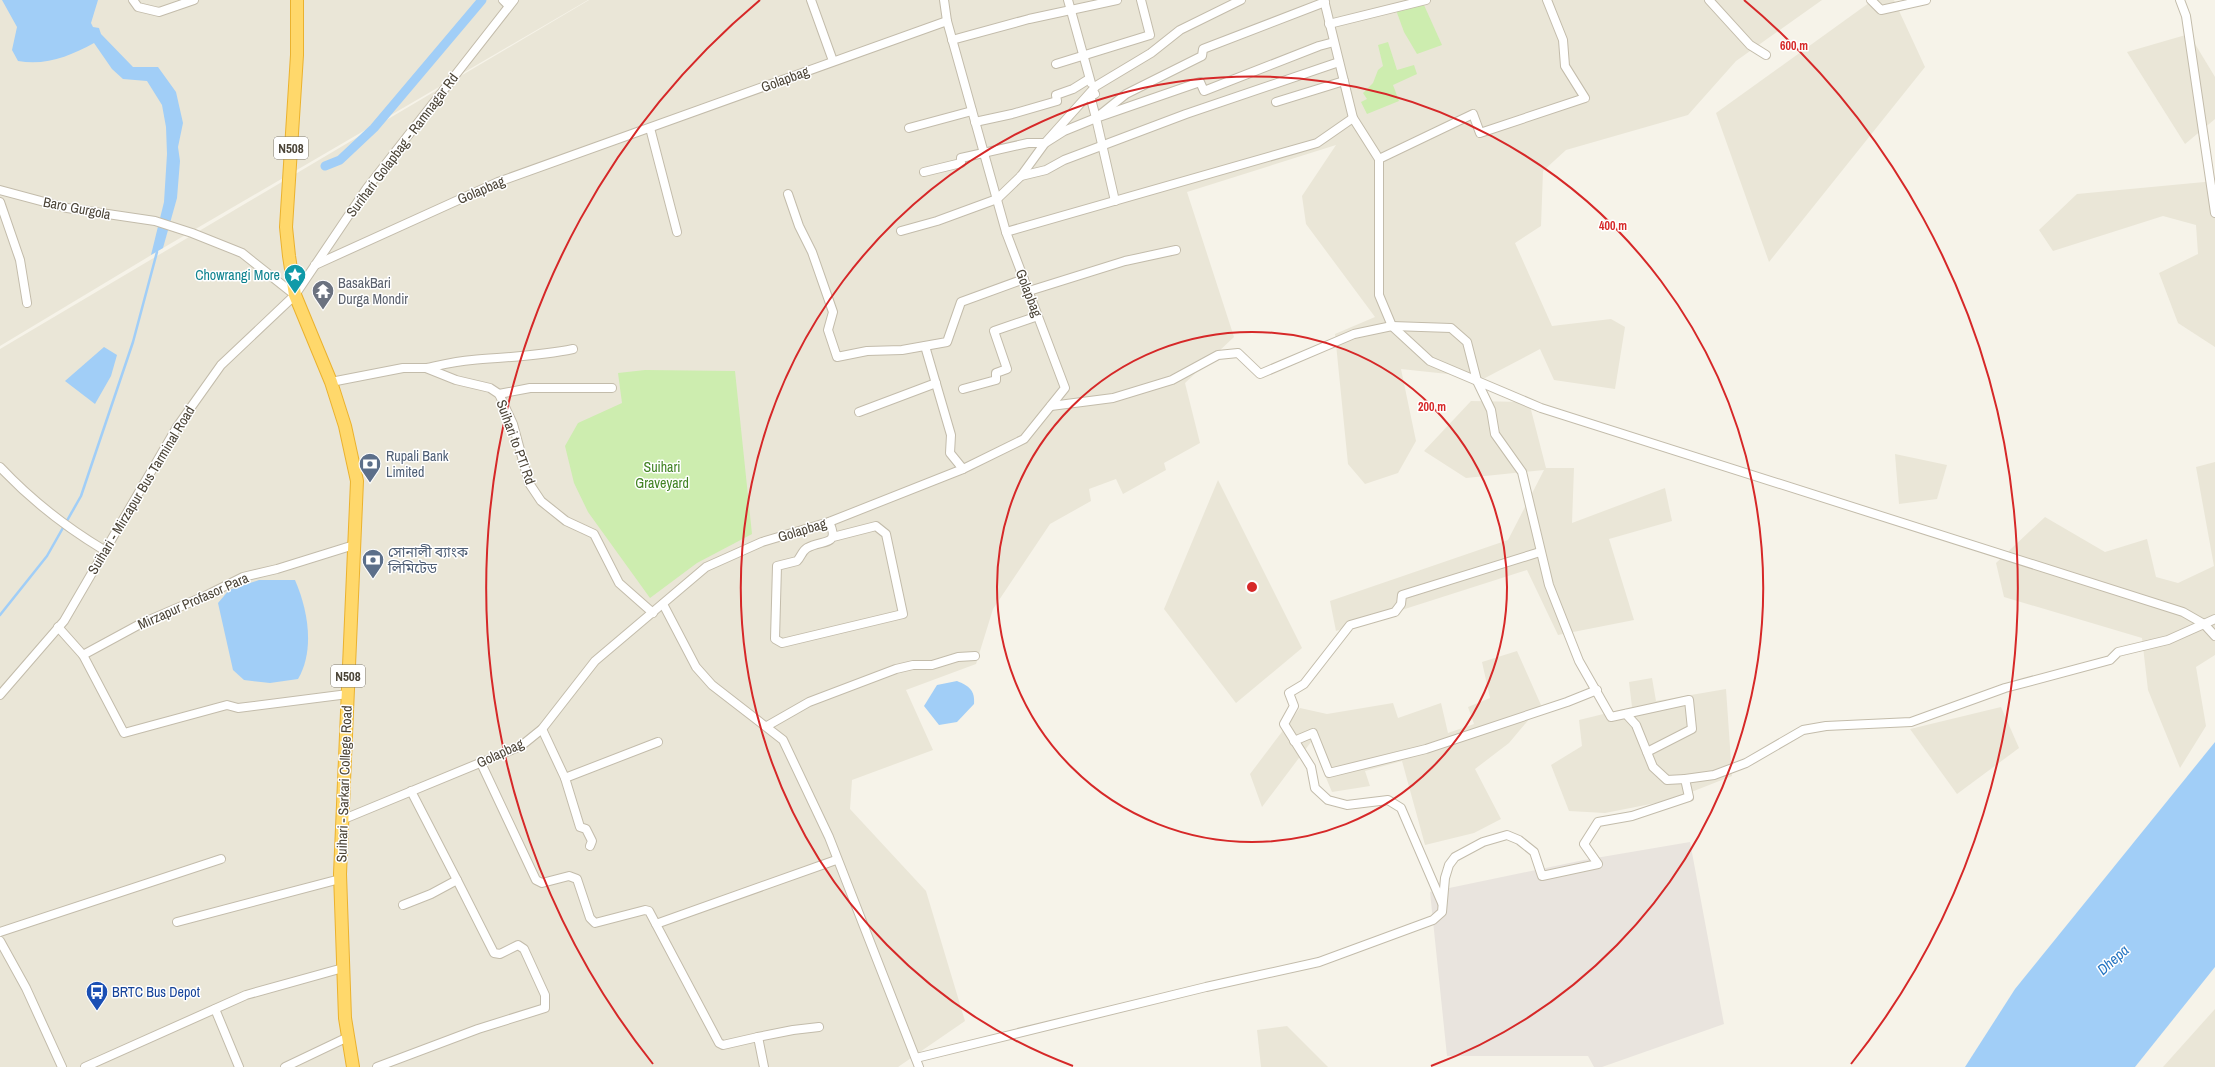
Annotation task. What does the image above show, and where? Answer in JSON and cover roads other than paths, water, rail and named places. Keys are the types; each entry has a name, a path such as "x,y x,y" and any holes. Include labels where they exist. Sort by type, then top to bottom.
{"highway":[{"name":"N508","path":"295,295 286,228 297,55 296,0"},
{"name":"Suihari - Sarkari College Road","path":"295,295 331,382 345,426 357,481 344,819 340,878 345,1018 353,1067"}],"street":[{"path":"133,0 138,7 159,12 194,0"},
{"path":"811,0 833,61"},
{"path":"944,0 947,21"},
{"path":"1068,0 1082,57 1096,95 1091,96 1091,99 1104,146 1115,201"},
{"path":"952,40 1029,19 1071,11 1095,3 1115,0"},
{"path":"1056,64 1150,35 1141,0"},
{"path":"901,231 937,221 997,199 1021,176 1045,143 1093,89 1151,53 1180,30 1241,0"},
{"path":"1329,24 1426,0"},
{"path":"1379,159 1473,114 1480,133 1585,98 1565,66 1563,40 1547,0"},
{"path":"1709,0 1750,45 1766,55"},
{"path":"1871,0 1881,10 1926,0"},
{"path":"2180,0 2186,16 2215,213"},
{"path":"1096,118 1126,94 1202,56 1203,49 1325,1 1329,24 1353,118 1379,159 1378,295 1392,326 1430,361 1541,408 2183,612 2204,624 2215,636"},
{"name":"Surihari Golapbag - Ramnagar Rd","path":"295,295 367,188 508,2"},
{"name":"Golapbag","path":"315,265 498,182 947,21 1006,232 1065,388 1024,439 963,469 830,522 762,542 706,567 595,661 542,730 520,746 344,819"},
{"path":"924,172 961,163 961,158 1028,143 1045,143 1064,130 1136,103 1200,82 1204,91 1319,46 1334,42"},
{"path":"1021,176 1046,170 1064,160 1186,114 1339,62"},
{"path":"975,122 1012,114 1058,101 1056,95 1073,89 1089,79"},
{"path":"1276,102 1344,81"},
{"path":"909,128 972,110"},
{"path":"1006,232 1317,143 1353,118"},
{"path":"650,128 677,232"},
{"name":"Baro Gurgola","path":"0,190 67,208 155,221 174,227 242,253 295,295"},
{"path":"788,194 799,226 812,252 833,312 828,330 837,357 867,351 902,350 947,342 961,302 1024,279"},
{"path":"0,202 20,260 27,302"},
{"path":"1028,291 1125,261 1176,250"},
{"name":"Suihari - Mirzapur Bus Tarminal Road","path":"0,695 58,627 177,427 221,365 295,295"},
{"path":"963,389 996,380 996,373 1007,369 994,332 1038,316"},
{"path":"1050,406 1113,398 1172,380 1218,355 1238,353 1260,374 1354,334 1392,326 1452,328 1467,342 1477,381 1491,410 1495,434 1522,472 1548,585 1580,661 1611,717 1688,700 1692,729 1647,752"},
{"path":"925,346 951,436 950,453 963,469"},
{"path":"426,368 472,360 491,360 550,354 573,349"},
{"name":"Suihari to PTI Rd","path":"331,382 403,368 426,368 456,380 490,388 499,394 513,424 529,483 541,501 566,521 594,534 619,583 653,613"},
{"path":"859,412 936,383"},
{"path":"499,394 538,388 612,388"},
{"path":"0,467 41,507 59,522 104,550"},
{"path":"830,522 834,532 833,537 829,541 805,549 797,561 777,566 775,639 778,642 782,643 903,614 886,534 876,526 833,537"},
{"name":"Mirzapur Profasor Para","path":"83,655 142,623 205,596 242,577 277,569 354,545"},
{"path":"1442,905 1401,808 1388,800 1347,805 1328,800 1315,788 1311,767 1284,724 1294,706 1289,693 1304,684 1350,625 1395,612 1401,604 1402,595 1540,552"},
{"path":"662,604 696,667 717,689 767,726 783,740 829,837 836,860 919,1067"},
{"path":"1626,714 1636,725 1653,767 1667,780 1714,775 1746,762 1803,730 1826,726 1911,722 2005,688 2110,660 2118,652 2168,640 2215,619"},
{"path":"58,627 83,655 124,733 227,705 238,708 348,694"},
{"path":"767,726 809,702 896,669 913,665 932,665 958,656 975,656"},
{"path":"1294,741 1313,733 1329,773 1426,749 1568,702 1597,690"},
{"path":"542,730 564,778 580,827 586,829 592,841 590,846"},
{"path":"564,778 658,742"},
{"path":"481,763 536,880 542,883 569,876 577,879 590,918 595,923 645,910 651,914 719,1043 723,1045 793,1030 819,1028"},
{"path":"916,1058 1206,987 1319,962 1433,920 1442,912 1445,878 1455,857 1483,842 1507,835 1519,840 1534,852 1542,876 1598,864 1584,844 1598,822 1632,816 1689,797 1685,779"},
{"path":"377,1067 478,1029 545,1008 545,995 524,949 518,945 500,954 494,953 411,791"},
{"path":"0,932 221,859"},
{"path":"656,924 836,860"},
{"path":"177,922 340,878"},
{"path":"403,905 431,894 457,880"},
{"path":"0,941 26,988 62,1067"},
{"path":"85,1067 246,995 343,968"},
{"path":"215,1009 239,1067"},
{"path":"285,1067 348,1037"},
{"path":"758,1037 764,1067"}],"water":[{"path":"2,0 98,0 91,23 93,27 99,28 101,34 133,67 158,67 176,92 183,123 178,147 180,161 177,198 163,248 151,255 164,202 167,154 166,127 162,105 147,81 123,79 112,69 94,43 58,59 38,62 18,61 12,50 17,27"},
{"path":"104,347 117,355 111,376 95,404 65,381"},
{"path":"259,580 295,580 300,592 306,617 308,643 307,656 298,679 270,683 244,680 233,670 218,603 229,590"},
{"path":"957,681 970,689 973,695 974,704 957,722 939,725 924,706 937,685"},
{"name":"Dhepa","path":"2215,742 2215,967 2135,1067 1965,1067 2015,989"}],"waterway":[{"path":"325,166 340,160 374,128 482,0"},
{"path":"0,615 47,556 81,496 133,342 157,252"}],"place":[{"name":"Chowrangi More","path":"295,294"},
{"name":"BasakBari Durga Mondir","path":"323,310"},
{"name":"Rupali Bank Limited","path":"370,484"},
{"name":"সোনালী ব্যাংক লিমিটেড","path":"373,580"},
{"name":"BRTC Bus Depot","path":"97,1012"}],"park label":[{"name":"Suihari Graveyard","path":"662,476"}]}
